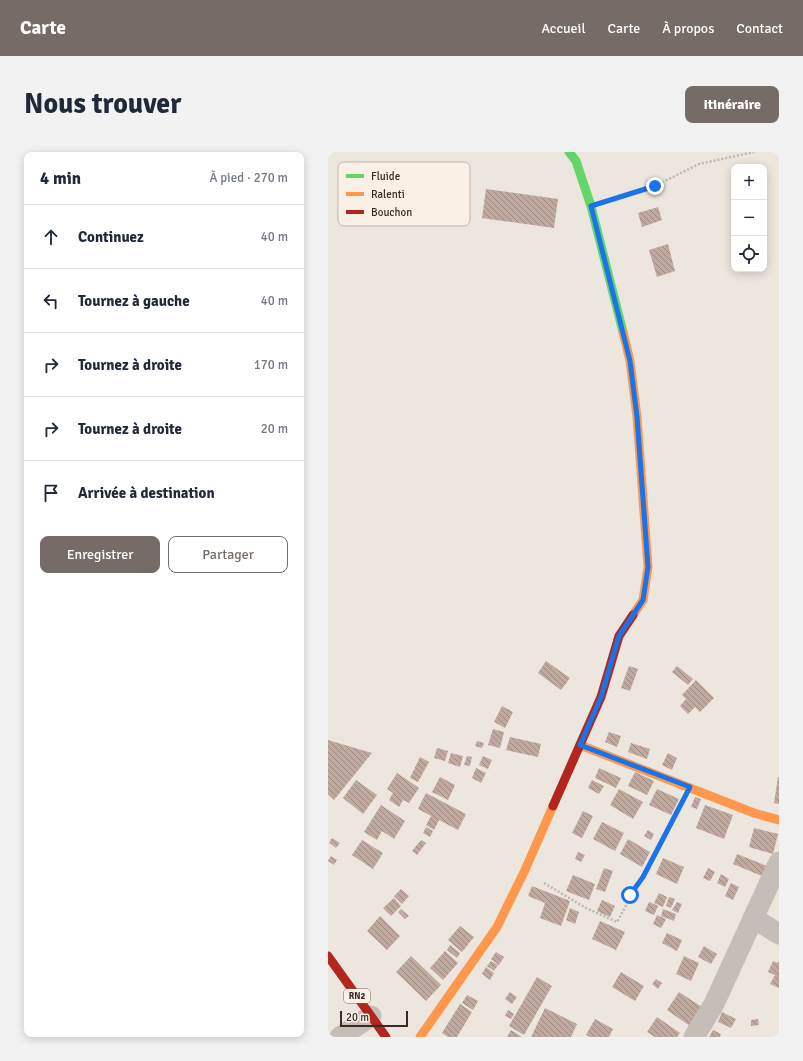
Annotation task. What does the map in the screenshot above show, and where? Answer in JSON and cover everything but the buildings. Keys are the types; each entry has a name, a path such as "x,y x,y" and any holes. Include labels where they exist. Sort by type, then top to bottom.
{"main road":[{"path":"420,1037 497,927 601,697 619,636 643,600 648,567 637,417 630,361 591,206 576,161 569,152"},
{"path":"580,745 779,820"},
{"name":"RN2","path":"328,956 386,1037"}],"street":[{"path":"694,1037 714,1004 779,862"},
{"path":"753,918 779,934"},
{"path":"340,1037 372,1016"}],"path":[{"path":"591,206 655,186 700,164 754,152"},
{"path":"524,870 586,908 617,922 690,787"}],"traffic: fast":[{"path":"569,152 576,161 591,206 623,332"}],"traffic: slow":[{"path":"623,332 630,361 637,417 648,567 643,600 633,615"},
{"path":"580,745 754,813 779,820"},
{"path":"420,1037 497,927 525,870 553,806"}],"traffic: jam":[{"path":"553,806 601,697 619,636 633,615"},
{"path":"328,956 386,1037"}],"route":[{"path":"630,895 643,877 690,787 580,745 601,697 619,636 643,600 648,567 637,417 630,361 615,305 605,255 591,206 655,186"}]}
